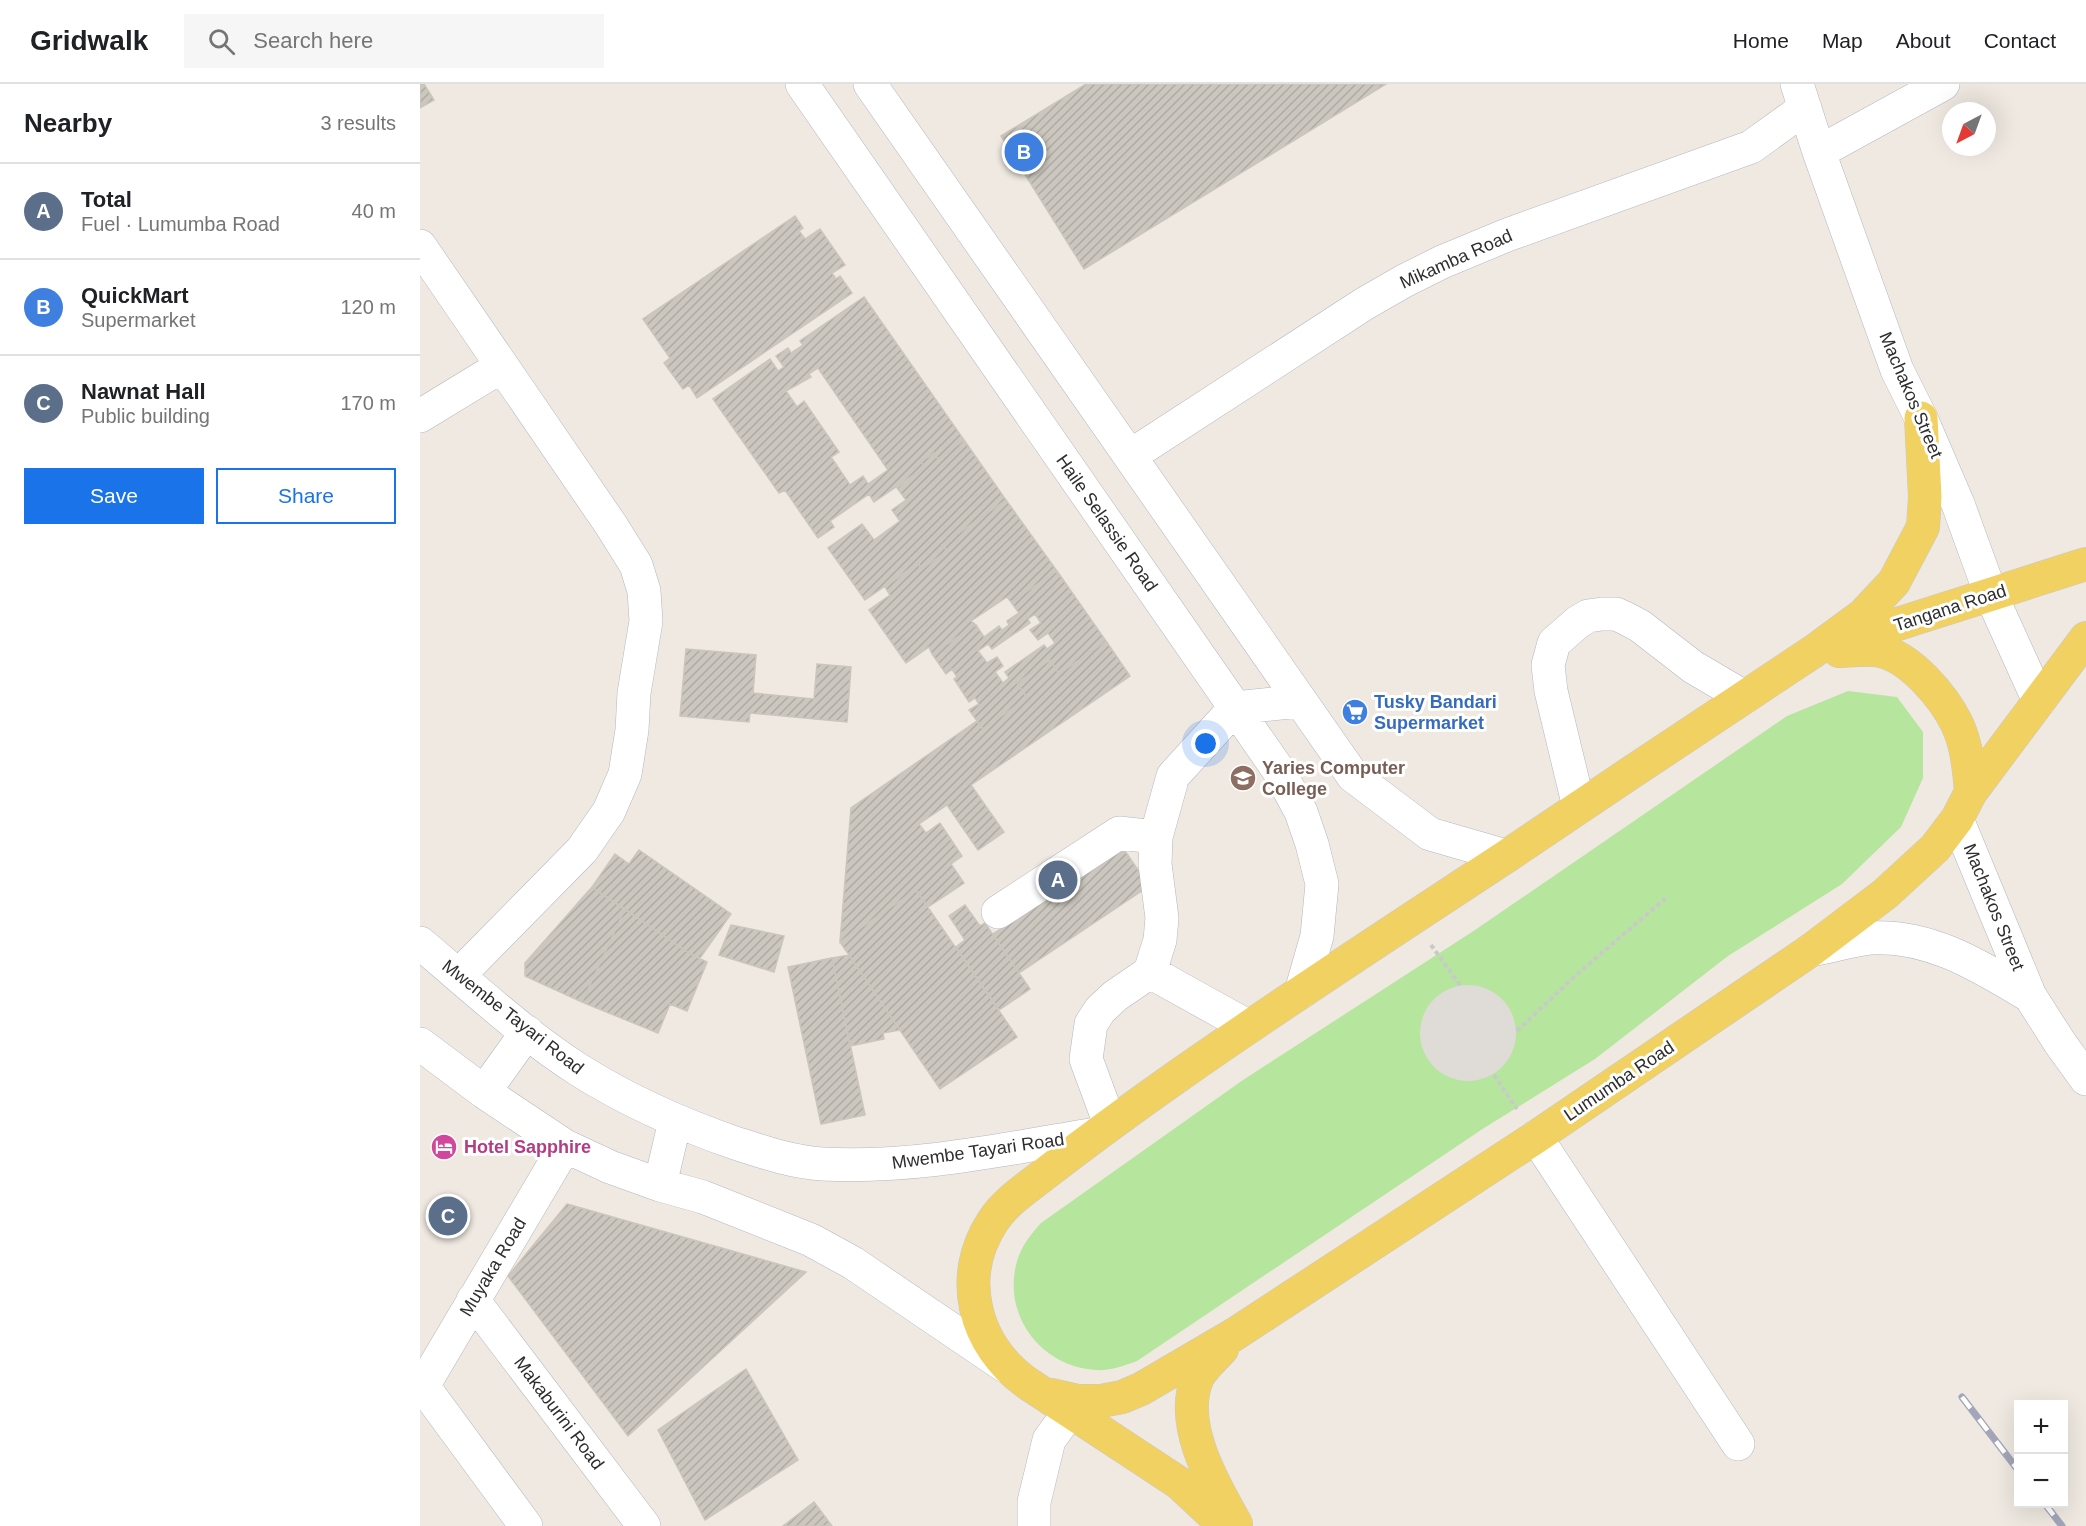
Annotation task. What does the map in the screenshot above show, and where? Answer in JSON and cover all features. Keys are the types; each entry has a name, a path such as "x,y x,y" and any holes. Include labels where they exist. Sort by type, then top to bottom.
{"main road":[{"path":"1226,1526 1179,1484 1016,1374 988,1343 979,1323 974,1301 973,1280 976,1258 983,1237 994,1219 1008,1203 1103,1129 1249,1027 1814,651 1863,615 1894,582 1923,527 1925,505 1921,418"},
{"name":"Tangana Road","path":"1814,651 2086,564"},
{"path":"1964,805 2086,638"},
{"path":"1814,651 1881,651 1913,667 1938,693 1957,724 1968,758 1964,805"},
{"name":"Lumumba Road","path":"1016,1374 1046,1394 1078,1401 1101,1401 1122,1397 1141,1389 1235,1334 1536,1137 1811,951 1894,886 1935,848 1964,805"},
{"name":"Lumumba Road","path":"1235,1334 1198,1376 1192,1401 1196,1443 1217,1491 1238,1526"}],"street":[{"name":"Haile Selassie Road","path":"802,84 1279,771 1301,812 1322,884 1317,936 1301,992"},
{"path":"1819,153 1943,84"},
{"path":"881,88 1130,456 1353,777 1431,834 1506,856"},
{"name":"Machakos Street","path":"1801,96 1819,153 1897,370 1921,418 1958,504 1991,595 2039,701"},
{"name":"Mikamba Road","path":"1130,456 1364,304 1404,281 1442,262 1507,235 1751,147 1801,96"},
{"path":"420,246 636,565 644,591 646,621 634,693 632,730 625,774 609,811 582,850 459,975"},
{"path":"420,416 502,366"},
{"path":"1579,807 1551,691 1548,666 1554,643 1578,622 1588,616 1602,614 1625,618 1640,626 1693,667 1744,697"},
{"path":"1103,1129 1086,1059 1091,1024 1100,1010 1115,996 1150,972 1161,940 1162,918 1155,864 1156,837 1173,776 1235,708 1300,700"},
{"name":"Machakos Street","path":"1964,805 2030,996"},
{"path":"998,912 1119,833 1156,837"},
{"name":"Machakos Street","path":"1811,951 1871,938 1917,942 1944,950 1983,968 2030,996 2073,1037 2086,1079"},
{"name":"Mwembe Tayari Road","path":"420,943 527,1032 577,1069 627,1098 675,1121 777,1156 819,1164 912,1163 1103,1129"},
{"path":"1150,972 1249,1027"},
{"path":"484,1092 527,1032"},
{"path":"420,1044 484,1092 565,1146 610,1167 703,1197 811,1240 853,1263 1016,1374"},
{"path":"660,1185 675,1121"},
{"path":"1536,1137 1738,1444"},
{"name":"Muyaka Road","path":"422,1386 565,1146"},
{"name":"Makaburini Road","path":"473,1300 644,1526"},
{"path":"422,1386 526,1526"},
{"path":"1034,1526 1034,1502 1049,1440 1070,1411"}],"path":[{"path":"1517,1031 1575,976 1666,898"},
{"path":"1409,920 1441,957 1460,985"}],"green space":[{"path":"1848,691 1897,697 1923,732 1923,778 1901,827 1842,884 1728,956 1595,1059 1484,1128 1137,1361 1106,1370 1076,1367 1042,1348 1029,1334 1020,1317 1015,1298 1014,1278 1022,1248 1041,1223 1243,1080 1475,930 1787,716"}],"shaded area":[{"path":"1468,985 1486,988 1502,999 1513,1015 1516,1033 1513,1051 1502,1067 1486,1078 1468,1081 1450,1078 1434,1067 1423,1051 1420,1033 1423,1015 1434,999 1450,988"}],"building":[{"path":"420,84 424,84 434,100 420,108"},
{"path":"1086,84 1386,84 1084,269 1001,136"},
{"path":"795,216 803,228 799,231 805,239 820,229 845,265 832,273 836,279 840,276 852,293 697,398 689,385 683,389 664,363 670,358 643,319"},
{"path":"864,297 964,440 938,459 934,453 921,462 925,467 874,502 869,494 830,521 834,527 818,538 785,490 779,493 713,399 770,359 778,371 784,367 776,356 788,348 791,353 803,345 800,341","holes":["818,368 888,470 868,484 863,476 850,485 831,457 839,452 804,401 797,407 786,391 811,377 809,374"]},
{"path":"964,440 1006,500 942,545 947,551 922,569 918,563 865,600 828,548 862,524 874,540 900,521 892,510 906,500 897,488 925,467 921,462 934,453 938,459"},
{"path":"1006,500 1057,571 1011,602 1007,597 971,621 976,625 932,654 929,647 906,663 869,610 890,595 885,587 918,563 922,569 947,551 942,545"},
{"path":"1057,571 1106,641 1059,674 1050,660 1017,683 1027,698 983,729 969,710 979,704 975,698 969,702 954,679 957,677 952,669 946,674 932,654 976,625 984,637 999,626 1002,630 1009,625 1007,621 1019,613 1011,602","holes":["1035,614 1041,623 1030,630 1038,640 1048,633 1055,643 1047,649 1044,645 1005,672 1009,678 1003,683 995,672 1003,666 997,657 987,663 978,651 988,644 992,649 1030,623 1028,619"]},
{"path":"1106,641 1130,676 971,785 1004,832 978,850 947,805 919,824 926,833 940,823 962,856 951,864 964,883 928,907 916,890 840,942 851,808 977,721 983,729 1027,698 1017,683 1050,660 1059,674"},
{"path":"686,649 756,655 753,693 814,699 817,664 851,667 847,722 750,713 749,722 680,716"},
{"path":"1123,848 1149,886 1019,973 993,934"},
{"path":"639,850 731,914 700,958 689,953 592,887 615,854 629,864"},
{"path":"592,887 625,909 582,1002 525,976 525,963"},
{"path":"916,890 1017,1037 940,1089 840,942"},
{"path":"965,905 980,926 985,923 1030,989 999,1010 956,947 965,940 949,916"},
{"path":"625,909 689,953 707,962 687,1011 670,1004 658,1033 582,1002"},
{"path":"731,925 784,936 774,972 719,955"},
{"path":"849,955 900,1030 883,1033 884,1039 850,1046 832,958"},
{"path":"832,958 865,1115 821,1124 788,967"},
{"path":"567,1204 806,1272 628,1436 508,1276"},
{"path":"746,1369 798,1460 705,1520 658,1430"},
{"path":"814,1502 832,1526 783,1526"}],"railway":[{"path":"1962,1397 2014,1465"},
{"path":"2048,1508 2062,1526"}],"place":[{"name":"QuickMart","path":"1024,152"},
{"name":"Tusky Bandari Supermarket","path":"1355,712"},
{"name":"Yaries Computer College","path":"1243,778"},
{"name":"Total","path":"1058,880"},
{"name":"Hotel Sapphire","path":"444,1147"},
{"name":"Nawnat Hall","path":"448,1216"}]}
